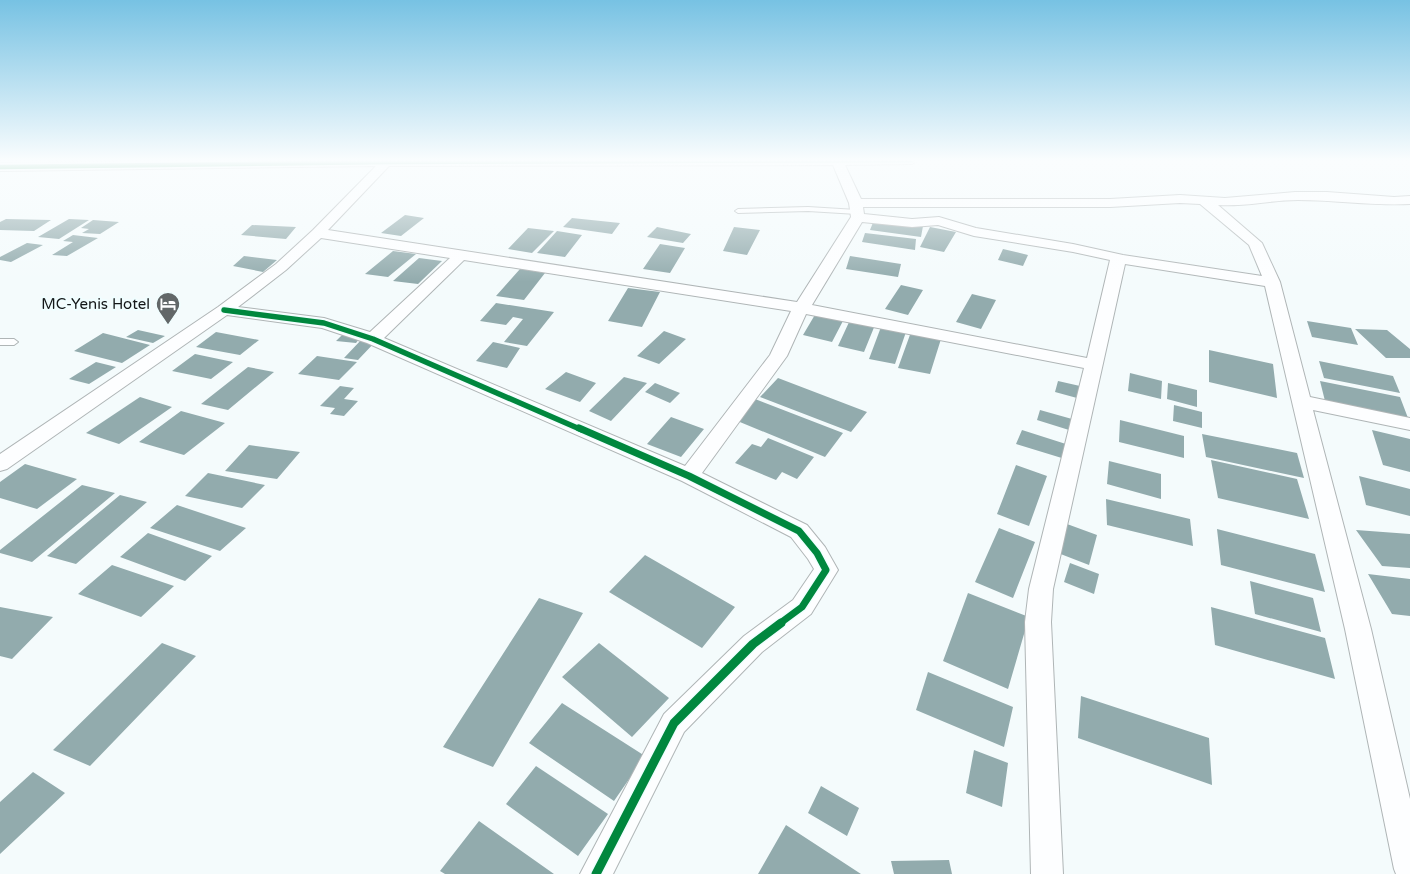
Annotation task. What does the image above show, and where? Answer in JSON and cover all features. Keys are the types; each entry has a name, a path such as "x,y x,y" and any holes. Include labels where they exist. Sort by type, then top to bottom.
{"street":[{"path":"0,464 224,310 280,268 349,201"},
{"path":"853,201 857,210"},
{"path":"857,210 1149,201"},
{"path":"1204,201 1209,201"},
{"path":"1204,201 1255,243 1272,282 1358,628 1410,869"},
{"path":"857,210 912,223 945,222 974,232 1073,248 1123,260 1272,282"},
{"path":"689,476 778,356 793,322 857,210"},
{"path":"318,233 802,308 1094,365"},
{"path":"373,339 461,256"},
{"path":"1047,874 1038,622 1040,598 1116,262 1123,260"},
{"path":"224,310 324,323 373,339 689,476 799,530 817,553 826,570 802,607 753,644 674,723 596,874"},
{"path":"1301,400 1410,424"}],"lane":[{"path":"738,211 857,210"},
{"path":"0,342 14,342"}],"building":[{"path":"405,215 424,218 401,236 381,233"},
{"path":"572,218 620,223 612,234 563,227"},
{"path":"6,219 51,220 34,231 0,230 0,222"},
{"path":"69,219 89,220 59,239 38,237"},
{"path":"93,220 119,222 100,234 82,233 89,229 81,228"},
{"path":"874,220 923,226 921,237 870,230"},
{"path":"252,225 296,227 286,239 241,235"},
{"path":"657,227 691,234 683,243 647,237"},
{"path":"734,227 760,230 747,255 723,251"},
{"path":"930,227 956,232 944,252 920,247"},
{"path":"528,228 554,231 532,253 508,249"},
{"path":"557,231 582,235 565,257 537,253"},
{"path":"865,233 916,239 915,250 862,242"},
{"path":"73,235 98,238 67,256 52,255 73,242 63,241"},
{"path":"27,243 43,245 11,262 0,260 0,257"},
{"path":"660,244 685,248 670,273 643,269"},
{"path":"1003,249 1028,255 1023,266 998,260"},
{"path":"393,251 416,254 388,277 365,274"},
{"path":"244,256 277,260 263,272 233,266"},
{"path":"850,256 901,264 898,277 846,269"},
{"path":"419,258 442,261 418,284 393,281"},
{"path":"520,269 545,273 524,300 496,296"},
{"path":"901,285 923,290 908,315 885,309"},
{"path":"628,288 660,292 642,327 608,321"},
{"path":"972,294 996,300 981,329 956,322"},
{"path":"496,303 554,312 527,346 504,342 523,319 513,317 506,325 480,321"},
{"path":"816,313 844,319 832,342 803,335"},
{"path":"850,320 875,325 864,352 838,346"},
{"path":"1307,321 1351,328 1358,345 1312,337"},
{"path":"881,327 906,332 895,364 869,359"},
{"path":"1355,329 1387,330 1410,349 1410,358 1386,358"},
{"path":"138,330 165,336 153,343 126,337"},
{"path":"664,331 686,339 659,364 637,356"},
{"path":"216,332 259,340 240,355 196,347"},
{"path":"911,332 941,339 930,374 898,368"},
{"path":"103,333 150,345 122,363 74,351"},
{"path":"343,334 362,335 356,343 336,341"},
{"path":"362,339 376,341 358,360 344,358"},
{"path":"493,342 520,348 507,368 476,361"},
{"path":"1209,350 1273,364 1277,398 1209,382"},
{"path":"195,354 233,362 211,379 172,371"},
{"path":"317,356 357,362 339,380 298,374"},
{"path":"1319,361 1393,376 1400,393 1324,378"},
{"path":"96,362 116,367 89,384 69,379"},
{"path":"248,367 274,372 228,410 201,404"},
{"path":"566,372 596,383 580,402 545,389"},
{"path":"1130,373 1162,381 1161,399 1128,391"},
{"path":"624,377 647,383 611,421 589,411"},
{"path":"778,378 867,412 851,432 760,397"},
{"path":"1058,381 1080,386 1077,398 1055,392"},
{"path":"1320,381 1400,397 1408,418 1325,401"},
{"path":"655,383 680,393 670,403 645,392"},
{"path":"1168,383 1197,390 1197,407 1167,399"},
{"path":"340,386 354,388 344,399 358,401 344,416 330,414 335,408 320,406"},
{"path":"140,397 172,407 119,444 86,433"},
{"path":"755,399 843,433 825,457 735,420"},
{"path":"1174,405 1202,412 1202,428 1173,421"},
{"path":"1040,410 1072,419 1069,430 1037,420"},
{"path":"181,411 225,423 184,455 139,442"},
{"path":"671,417 704,429 681,457 647,444"},
{"path":"1120,420 1184,436 1184,458 1119,442"},
{"path":"1022,430 1069,445 1065,459 1016,444"},
{"path":"1372,430 1410,439 1410,472 1383,465"},
{"path":"1202,434 1297,453 1304,478 1206,457"},
{"path":"768,438 814,457 797,479 782,472 776,480 735,463 752,444 761,447"},
{"path":"249,445 300,452 277,479 225,471"},
{"path":"1211,460 1297,479 1309,519 1218,498"},
{"path":"1109,461 1161,474 1161,499 1107,484"},
{"path":"25,464 77,479 37,509 0,498 0,482"},
{"path":"1016,465 1047,476 1029,526 997,514"},
{"path":"208,473 265,485 242,508 185,496"},
{"path":"1359,476 1410,489 1410,516 1366,505"},
{"path":"82,485 115,493 32,562 0,553 0,550"},
{"path":"120,495 147,502 76,564 47,556"},
{"path":"1106,499 1190,519 1193,546 1107,525"},
{"path":"177,505 246,528 220,551 150,528"},
{"path":"1067,524 1097,535 1089,565 1058,553"},
{"path":"999,528 1035,542 1013,598 975,582"},
{"path":"1217,529 1315,554 1325,592 1221,565"},
{"path":"1356,530 1410,534 1410,568 1382,566"},
{"path":"148,533 212,556 185,581 120,557"},
{"path":"645,555 735,607 702,648 609,592"},
{"path":"1070,563 1099,574 1094,594 1064,582"},
{"path":"112,565 174,586 141,617 78,594"},
{"path":"1368,574 1410,579 1410,616 1392,614"},
{"path":"1250,581 1313,598 1321,632 1255,614"},
{"path":"968,593 1029,617 1008,689 943,661"},
{"path":"539,598 583,613 493,767 443,747"},
{"path":"0,607 53,617 12,659 0,656"},
{"path":"1211,607 1325,638 1335,679 1215,645"},
{"path":"162,643 196,656 90,766 53,750"},
{"path":"599,643 669,698 632,737 562,677"},
{"path":"928,672 1013,707 1004,747 916,710"},
{"path":"1081,696 1209,738 1212,785 1078,738"},
{"path":"562,703 645,756 614,801 529,743"},
{"path":"974,750 1008,763 1002,807 966,793"},
{"path":"536,766 608,814 578,856 506,804"},
{"path":"33,772 65,793 0,854 0,802"},
{"path":"821,786 859,808 847,836 808,813"},
{"path":"479,821 554,874 445,874 440,871"},
{"path":"786,825 861,874 758,874"},
{"path":"949,860 952,874 894,874 891,861"}],"cycle path":[{"path":"224,310 324,323 373,339 689,476 799,531 817,553 826,570 802,607 753,644 674,723 596,874"}],"place":[{"name":"MC-Yenis Hotel","path":"168,325"}]}
